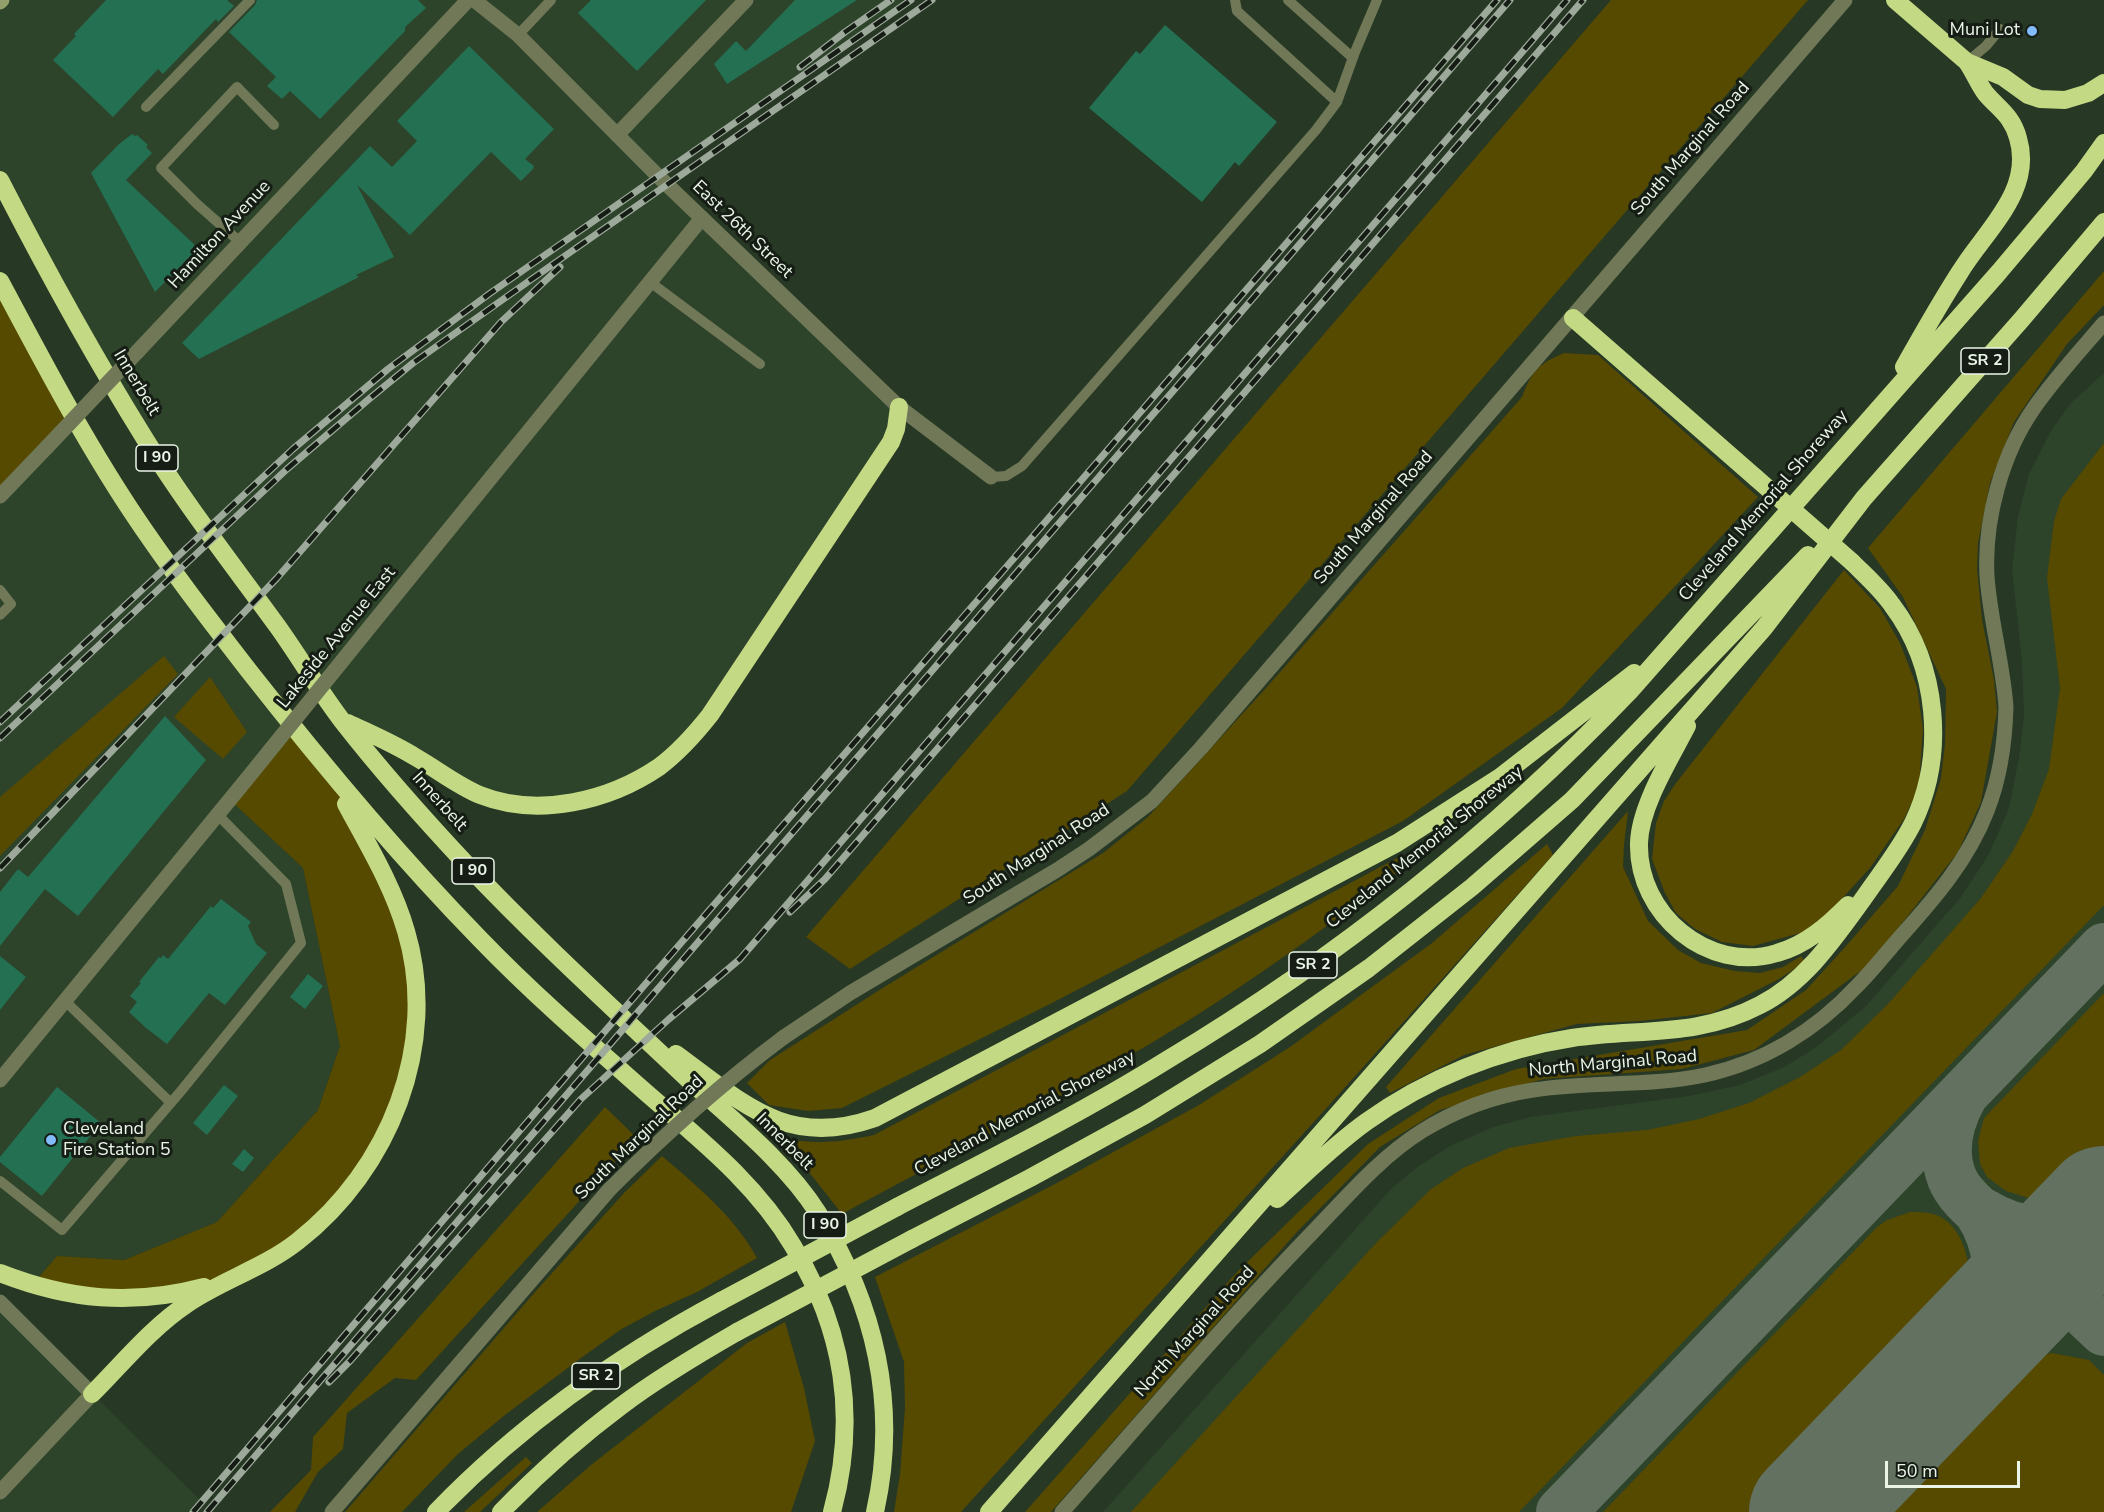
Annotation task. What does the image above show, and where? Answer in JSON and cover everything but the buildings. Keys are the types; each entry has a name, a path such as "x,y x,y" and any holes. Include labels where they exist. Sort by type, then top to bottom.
{"highway":[{"path":"1895,0 1967,62 2003,77 2028,95 2040,99 2065,100 2077,98 2104,83"},
{"path":"1882,404 1960,270 2010,201 2020,173 2021,148 2015,128 2004,111 1986,94 1967,62"},
{"name":"Cleveland Memorial Shoreway","path":"436,1512 491,1460 561,1401 642,1346 721,1301 1119,1089 1224,1025 1331,952 1434,872 1535,786 1630,691 1999,272 2084,171 2104,143"},
{"name":"Innerbelt","path":"0,180 76,321 146,440 183,496 296,652 340,719 410,802 540,940 779,1165 815,1208 841,1254 867,1313 881,1373 885,1439 883,1468 875,1512"},
{"name":"SR 2","path":"989,1512 1764,628 1864,498 2104,222"},
{"name":"I 90","path":"0,281 54,382 129,507 190,595 328,771 394,848 497,957 558,1015 733,1170 777,1220 810,1275 824,1305 834,1334 841,1366 846,1431 843,1462 832,1512"},
{"path":"1220,1250 1367,1121 1407,1096 1448,1075 1488,1059 1552,1042 1603,1035 1683,1030 1714,1024 1744,1013 1774,998 1802,975 1830,944 1907,834 1924,793 1933,748 1932,706 1926,677 1910,633 1883,593 1852,562 1573,318"},
{"path":"340,719 415,756 466,788 507,802 555,805 579,801 609,792 644,776 673,755 710,715 891,442 896,429 899,407"},
{"path":"501,1512 570,1446 620,1406 686,1362 737,1332 1030,1178 1145,1114 1260,1044 1369,968 1472,887 1572,800 1864,498"},
{"path":"616,1011 742,1102 773,1118 802,1128 818,1129 847,1127 868,1120 1405,838 1500,777 1671,644"},
{"path":"1698,703 1648,802 1640,831 1641,871 1650,896 1658,909 1680,933 1695,943 1727,955 1744,957 1775,954 1793,948 1822,930 1880,875"},
{"path":"92,1394 162,1323 223,1282 259,1266 295,1244 320,1223 360,1178 382,1141 400,1102 410,1065 416,1027 415,989 407,933 389,885 328,771"},
{"path":"0,1273 52,1291 85,1297 128,1299 160,1297 223,1282"}],"street":[{"name":"Hamilton Avenue","path":"0,496 468,0"},
{"name":"East 26th Street","path":"474,0 518,35 702,218 899,407 991,477"},
{"path":"617,135 746,0"},
{"name":"South Marginal Road","path":"332,1512 609,1190 690,1113 784,1037 850,993 1057,870 1089,849 1152,801 1201,748 1845,0"},
{"name":"Lakeside Avenue East","path":"0,1080 702,218"},
{"name":"North Marginal Road","path":"1062,1512 1283,1262 1405,1142 1449,1116 1495,1098 1535,1089 1689,1078 1731,1068 1768,1053 1798,1036 1833,1010 1857,987 1921,914 1954,873 1966,854 1986,814 1999,772 2006,707 1987,575 1990,526 2002,475 2022,429 2034,409 2104,323"},
{"path":"0,1302 92,1394 0,1492"}],"lane":[{"path":"146,107 250,0"},
{"path":"518,35 551,0"},
{"path":"1235,0 1237,11 1337,102"},
{"path":"1288,0 1353,58"},
{"path":"991,477 1006,476 1022,466 1308,138 1337,102 1377,0"},
{"path":"1967,62 1986,46 2000,29"},
{"path":"240,242 161,168 237,87 274,125"},
{"path":"650,282 760,364"},
{"path":"0,590 11,604 0,615"},
{"path":"0,1181 62,1230 171,1103 301,943 286,884 218,815"},
{"path":"65,1001 171,1103"}],"shaded area":[{"path":"0,0 911,0 658,176 899,407 896,429 691,738 609,792 507,802 341,719 210,533 0,180"},
{"path":"1611,0 1808,0 1127,791 850,969 806,937"},
{"path":"2104,271 2104,305 2067,344 2014,422 1990,483 1978,543 1977,569 1982,619 1994,680 1997,712 1981,802 1958,852 1870,964 1754,1050 1682,1069 1543,1079 1440,1110 1380,1147 1296,1233 1051,1512 1025,1512 1237,1272 1368,1144 1439,1098 1516,1069 1747,1030 1806,990 1846,946 1898,886 1925,830 1941,778 1945,744 1946,689 1903,597 1868,548"},
{"path":"0,281 75,417 0,496"},
{"path":"1564,353 1598,355 1758,497 1562,708 1403,821 1050,1004 842,1108 808,1111 769,1105 747,1083 770,1060 1103,853 1148,817 1266,688 1522,397 1537,369"},
{"path":"2104,373 2104,1512 1103,1512 1391,1189 1416,1168 1450,1146 1493,1127 1530,1117 1689,1096 1740,1085 1784,1067 1815,1048 1866,1006 1961,897 1989,854 2009,808 2024,717 2022,662 2012,570 2018,516 2029,474 2052,429 2071,403"},
{"path":"75,417 288,728 230,800 303,868 340,1046 318,1110 217,1222 124,1260 57,1256 32,1285 0,1273 0,496"},
{"path":"2104,443 2104,905 1519,1512 1131,1512 1377,1242 1431,1189 1463,1168 1509,1148 1576,1136 1647,1130 1699,1119 1749,1103 1800,1077 1841,1050 1888,1004 1981,898 2013,851 2032,814 2049,769 2060,688 2047,578 2054,521 2061,499"},
{"path":"1844,570 1880,608 1900,643 1917,687 1923,729 1919,787 1904,819 1870,868 1826,916 1804,932 1753,946 1722,942 1695,929 1676,913 1665,893 1652,859 1656,823 1664,801 1676,783"},
{"path":"164,656 178,674 0,856 0,797"},
{"path":"210,677 247,732 223,759 174,717"},
{"path":"288,728 328,771 407,933 413,1047 360,1178 259,1266 160,1297 32,1285 57,1256 124,1260 217,1222 318,1110 340,1046 303,868 230,800"},
{"path":"1628,811 1623,867 1648,921 1678,950 1701,963 1735,971 1760,973 1783,967 1801,956 1805,962 1779,979 1712,1013 1640,1021 1577,1024 1464,1055 1390,1093 1386,1087"},
{"path":"1547,844 1553,855 961,1512 894,1512 900,1474 905,1408 904,1362 875,1277 1055,1184 1199,1105 1290,1047 1432,943"},
{"path":"1403,855 1411,861 1385,882 1305,942 1194,1017 1064,1094 842,1214 782,1138 828,1142 874,1135"},
{"path":"2104,993 2104,1148 2057,1195 2029,1198 2006,1191 1987,1177 1980,1164 1978,1141 1984,1118"},
{"path":"605,1107 637,1138 416,1380 395,1378 347,1413 343,1449 318,1472 295,1512 270,1512 311,1470 313,1437"},
{"path":"662,1156 727,1216 757,1258 697,1292 620,1330 505,1415 458,1454 402,1512 345,1512 535,1292 624,1193"},
{"path":"1910,1212 1939,1216 1955,1230 1961,1239 1968,1261 1965,1286 1958,1299 1753,1512 1603,1512 1877,1227 1887,1220"},
{"path":"0,1302 202,1502 193,1512 0,1512"},
{"path":"785,1322 804,1388 815,1441 791,1512 537,1512 591,1465 747,1343"},
{"path":"2052,1353 2089,1360 2104,1375 2104,1512 1864,1512 2007,1364"},
{"path":"526,1457 532,1463 480,1512 464,1512"}],"taxiway":[{"path":"1561,1512 2104,948"},
{"path":"1963,1095 1950,1125 1947,1146 1952,1178 1960,1192 2104,1331"},
{"path":"1983,1213 2014,1227 2045,1230 2075,1221 2104,1202"},
{"path":"1975,1340 1991,1317 1998,1291 1995,1250 1979,1212"}],"runway":[{"path":"1810,1512 2104,1207"}],"railway":[{"path":"800,67 891,0"},
{"path":"0,722 293,449 388,369 489,294 911,0"},
{"path":"0,738 287,469 413,363 932,0"},
{"path":"193,1512 642,988 1497,0"},
{"path":"207,1512 1510,0"},
{"path":"329,1382 581,1099 669,1019 740,959 1567,0"},
{"path":"790,912 825,879 1583,0"},
{"path":"0,868 277,578 501,322 560,267"}],"place":[{"name":"Muni Lot","path":"2032,31"},
{"name":"Cleveland Fire Station 5","path":"51,1140"}]}
